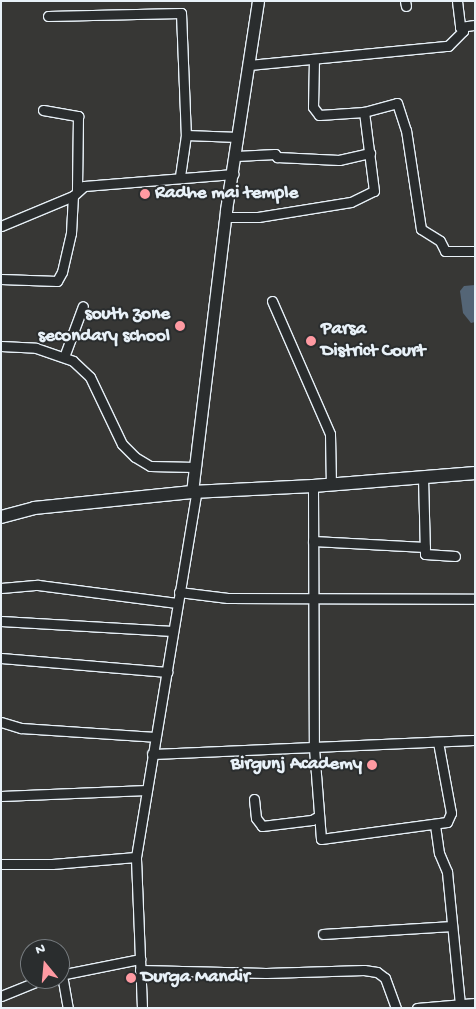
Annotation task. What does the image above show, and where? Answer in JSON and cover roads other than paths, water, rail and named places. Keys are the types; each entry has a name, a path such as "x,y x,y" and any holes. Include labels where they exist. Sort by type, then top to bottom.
{"main road":[{"path":"1,517 34,508 194,492 331,485 475,472"}],"street":[{"path":"142,1008 136,857 167,672 194,492 195,467 225,218 234,174 258,1"},
{"path":"249,65 448,46 463,31 460,27 457,1"},
{"path":"48,16 181,13 186,135 180,176"},
{"path":"460,27 475,25"},
{"path":"314,60 313,107 319,115 364,112 397,103 406,130 421,229 440,241 445,251 475,251"},
{"path":"1,278 57,281 62,272 71,233 75,194 78,116 42,110"},
{"path":"225,218 258,217 333,205 372,194 374,191 364,112"},
{"path":"186,135 238,137"},
{"path":"236,156 275,154 277,157 339,160 370,153"},
{"path":"1,226 75,194 92,184 180,176 234,174"},
{"path":"272,301 330,434 331,485"},
{"path":"64,357 84,306"},
{"path":"1,346 36,348 64,357 90,377 122,444 135,457 150,466 195,467"},
{"path":"423,477 425,554 455,556"},
{"path":"313,486 314,748 321,839 448,822 451,813 438,742"},
{"path":"312,540 425,547"},
{"path":"1,588 38,585 177,603"},
{"path":"179,592 228,598 312,600 475,599"},
{"path":"1,621 173,631"},
{"path":"1,658 167,672"},
{"path":"1,722 21,728 155,737"},
{"path":"152,754 475,740"},
{"path":"1,796 105,789 147,790"},
{"path":"254,799 256,818 262,826 312,820 319,816"},
{"path":"436,825 439,853 447,872 460,1004"},
{"path":"1,864 52,864 136,857"},
{"path":"323,934 452,926"},
{"path":"70,973 140,959"},
{"path":"140,970 266,973 364,970 377,972 385,978 396,1008"},
{"path":"1,996 20,988"},
{"path":"64,989 68,1008"},
{"path":"417,1008 475,1003"}],"water":[{"path":"475,285 475,322 471,323 463,313 460,291 464,286"}],"place":[{"name":"Radhe mai temple","path":"145,194"},
{"name":"south zone secondary school","path":"180,326"},
{"name":"Parsa District Court","path":"311,341"},
{"name":"Birgunj Academy","path":"372,765"},
{"name":"Durga Mandir","path":"131,978"}]}
